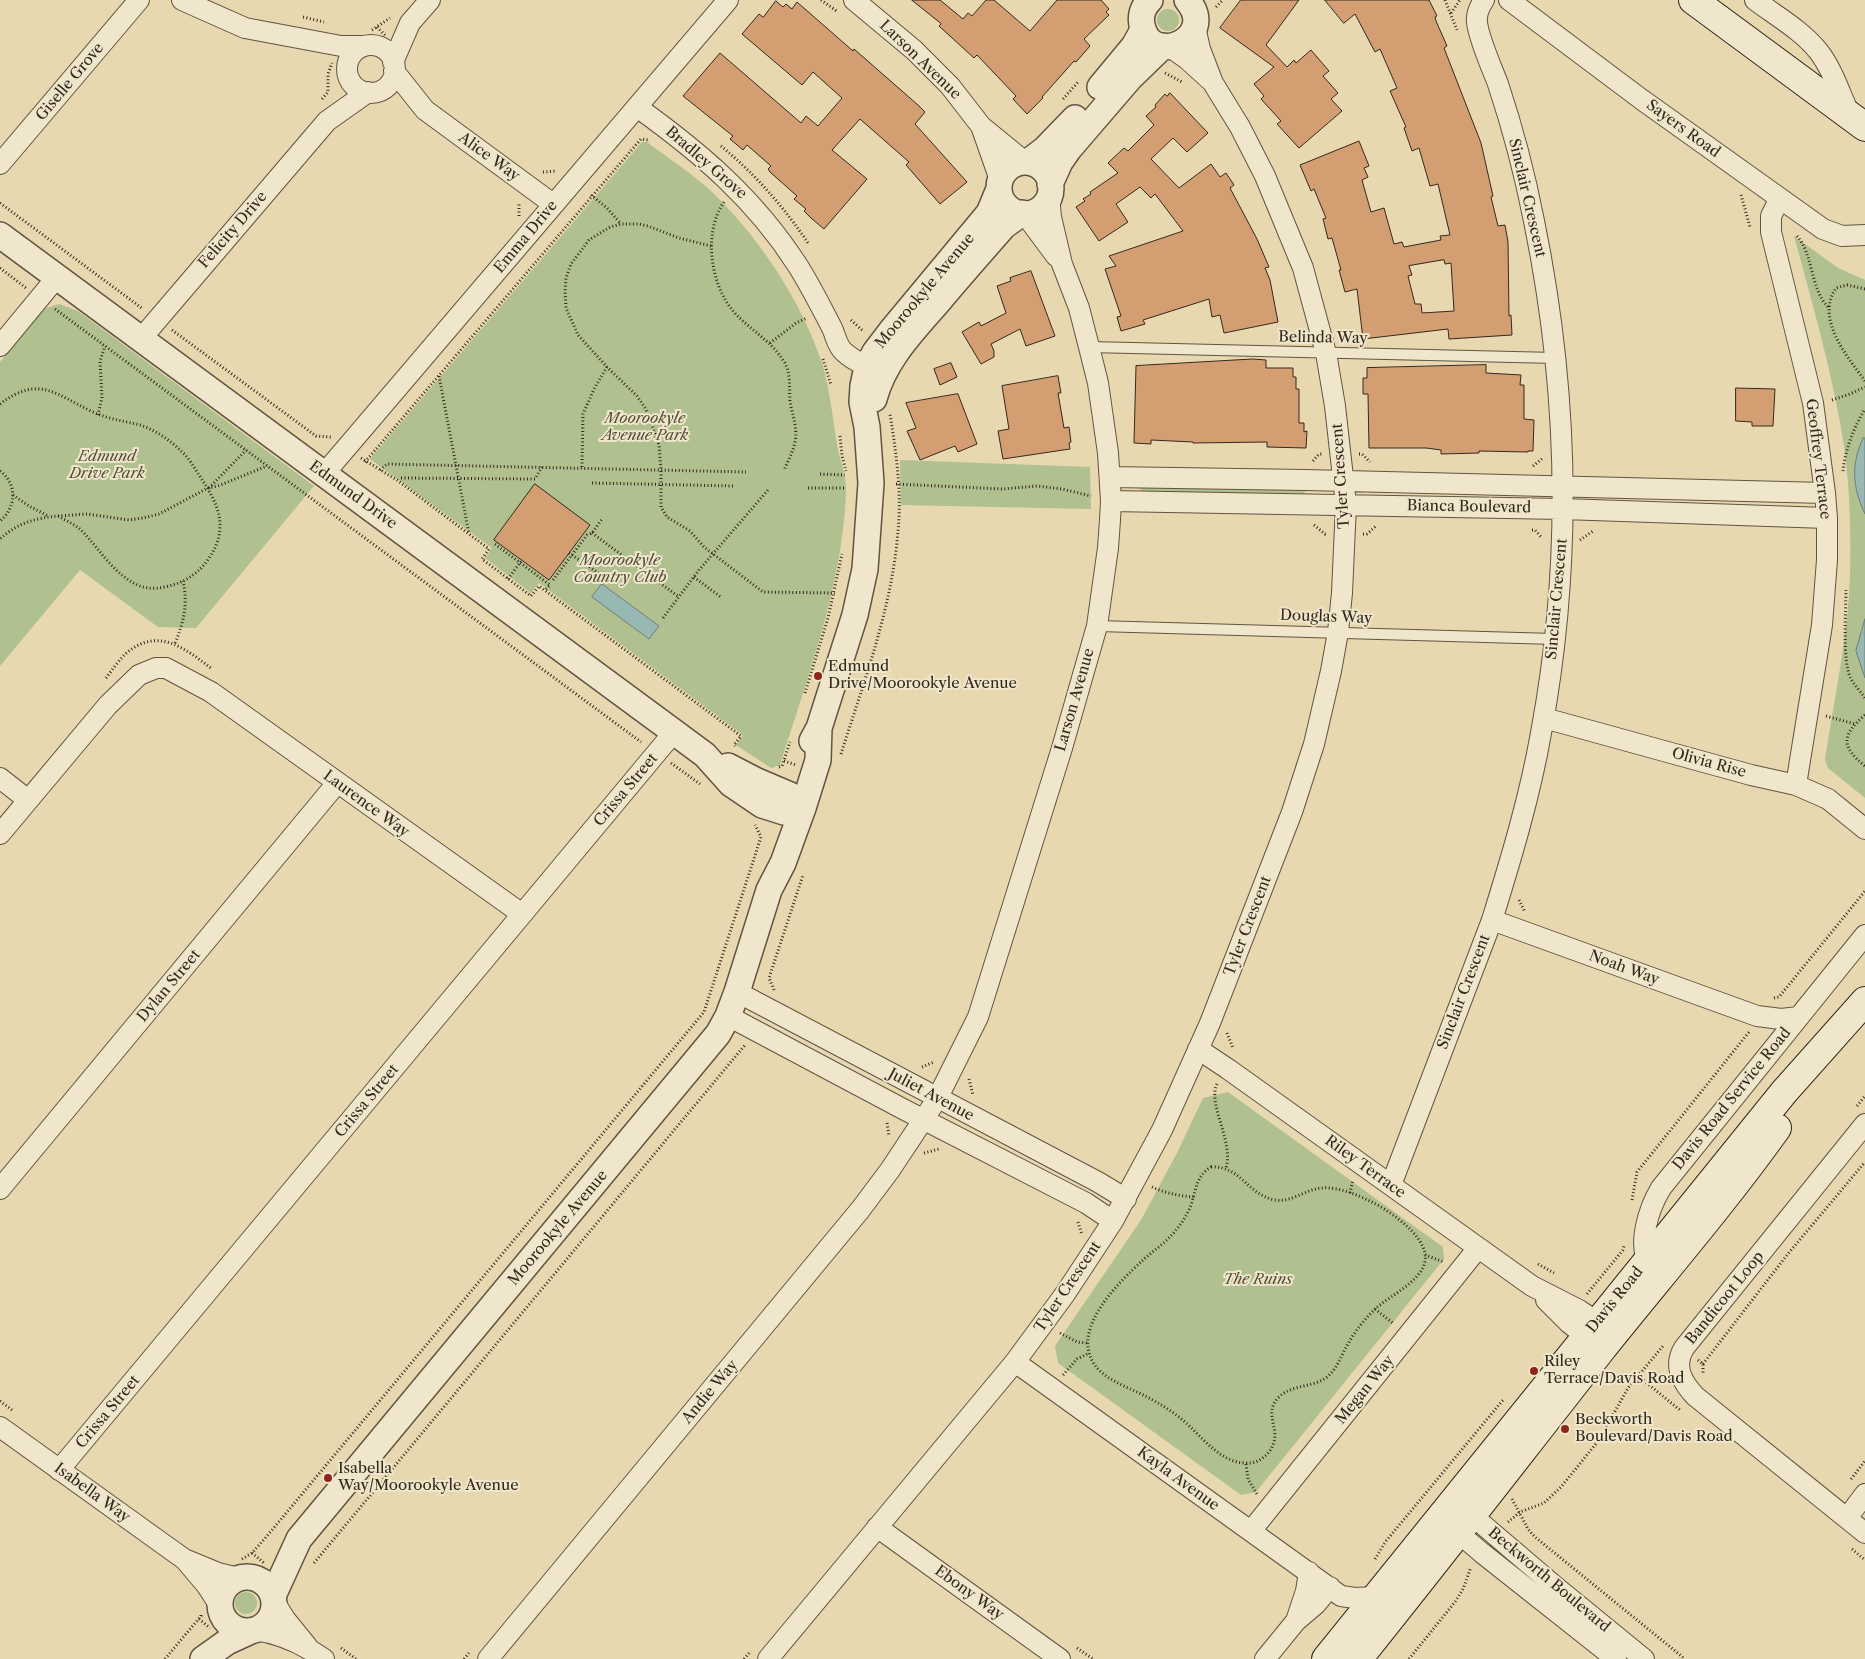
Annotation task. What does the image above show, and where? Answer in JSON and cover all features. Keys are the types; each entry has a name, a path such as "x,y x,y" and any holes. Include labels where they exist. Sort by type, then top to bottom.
{"main road":[{"path":"1693,0 1858,121"},
{"name":"Davis Road","path":"1342,1653 1457,1517 1478,1470 1596,1331 1654,1269 1784,1092 1859,1008"},
{"name":"Davis Road","path":"1342,1653 1376,1596 1457,1517"}],"street":[{"name":"Giselle Grove","path":"0,164 140,0"},
{"path":"182,0 245,28 342,46 374,39"},
{"path":"305,40 334,60 356,88 372,92 389,84 410,23 430,0"},
{"name":"Emma Drive","path":"324,474 728,0"},
{"name":"Sinclair Crescent","path":"1391,1186 1492,920 1505,879 1522,818 1544,718 1555,639 1564,487 1556,358 1545,276 1526,180 1477,24 1478,12 1484,0"},
{"name":"Sayers Road","path":"1509,0 1641,99 1823,229 1842,236 1865,235"},
{"path":"1755,0 1793,28 1818,51 1829,66 1858,121"},
{"path":"1143,11 1125,58 1065,130 1026,162 1012,165 1007,169 1000,185 1000,195 1008,207 1023,213 1040,209 1050,190 1060,162 1069,149 1160,51 1177,46 1188,39 1206,6"},
{"name":"Tyler Crescent","path":"759,1655 877,1527 1015,1362 1065,1294 1113,1221 1177,1100 1198,1049 1275,856 1303,779 1325,701 1338,632 1346,504 1344,481 1331,454 1335,406 1326,353 1303,268 1266,176 1240,127 1213,83 1200,49 1206,6"},
{"name":"Larson Avenue","path":"849,8 914,50 950,86 981,126 1026,162"},
{"path":"1143,11 1151,41 1160,51"},
{"path":"348,76 348,60 357,49 410,23"},
{"path":"374,39 377,46 384,49 390,55 394,67"},
{"name":"Tyler Crescent","path":"1160,51 1187,59 1213,83"},
{"name":"Alice Way","path":"394,67 425,110"},
{"name":"Felicity Drive","path":"140,340 326,121 348,76"},
{"name":"Alice Way","path":"372,92 425,110 553,204"},
{"name":"Felicity Drive","path":"326,121 372,92"},
{"name":"Bradley Grove","path":"637,107 711,164 750,202 783,243 812,288 820,320 844,353 876,363"},
{"name":"Larson Avenue","path":"981,126 1000,185"},
{"path":"1026,162 1040,167 1045,172 1050,190"},
{"name":"Moorookyle Avenue","path":"241,1577 265,1564 299,1539 723,1025 737,992 769,890 783,863 792,805 818,760 819,728 860,594 868,543 871,483 867,427 877,387 876,363 989,213 1000,185"},
{"name":"Larson Avenue","path":"924,1119 937,1099 978,1017 1062,748 1097,626 1108,548 1111,501 1104,419 1090,347 1079,308 1062,264 1051,217 1050,190"},
{"path":"1771,216 1780,198"},
{"name":"Larson Avenue","path":"1023,213 1062,264"},
{"name":"Moorookyle Avenue","path":"876,363 904,342 1004,226 1023,213"},
{"name":"Geoffrey Terrace","path":"1771,216 1773,242 1813,403 1827,518 1827,560 1823,616 1796,785"},
{"name":"Edmund Drive","path":"0,235 324,474 501,588 674,732 705,755 757,781 792,805"},
{"path":"0,346 57,277"},
{"name":"Bianca Boulevard","path":"1110,477 1825,493"},
{"name":"Bianca Boulevard","path":"1111,501 1563,509 1827,518"},
{"name":"Laurence Way","path":"0,834 108,705 125,691 139,675 156,668 166,668 211,692 522,914"},
{"name":"Olivia Rise","path":"1544,718 1751,775 1796,785 1828,799 1865,829"},
{"name":"Crissa Street","path":"59,1470 674,732"},
{"path":"0,778 28,800"},
{"name":"Dylan Street","path":"0,1189 338,783"},
{"name":"Noah Way","path":"1492,920 1756,1016 1781,1019 1799,1017"},
{"name":"Davis Road Service Road","path":"1654,1269 1644,1252 1648,1220 1658,1192 1865,935"},
{"name":"Juliet Avenue","path":"737,992 937,1099 1098,1182 1126,1199"},
{"path":"1756,1016 1769,1034 1775,1047"},
{"name":"Juliet Avenue","path":"723,1025 755,1030 1086,1203 1113,1221"},
{"name":"Riley Terrace","path":"1198,1049 1596,1331"},
{"name":"Bandicoot Loop","path":"1859,1118 1677,1342 1679,1370 1688,1388 1865,1533"},
{"name":"Andie Way","path":"479,1655 830,1249 900,1155 924,1119"},
{"name":"Megan Way","path":"1251,1531 1478,1248"},
{"name":"Riley Terrace","path":"1532,1286 1569,1323 1596,1331"},
{"name":"Kayla Avenue","path":"1015,1362 1335,1592"},
{"name":"Isabella Way","path":"0,1427 184,1559 218,1573 241,1577"},
{"path":"1847,1518 1862,1498"},
{"name":"Beckworth Boulevard","path":"1457,1517 1496,1536 1644,1659"},
{"name":"Beckworth Boulevard","path":"1457,1517 1482,1553 1616,1659"},
{"name":"Ebony Way","path":"877,1527 1060,1659"},
{"name":"Moorookyle Avenue","path":"274,1599 299,1539"},
{"name":"Isabella Way","path":"184,1559 207,1586 220,1607"},
{"path":"1296,1621 1306,1591 1309,1572"},
{"path":"198,1659 220,1607 220,1596 224,1588 230,1582 241,1577 253,1577 262,1581 269,1588 285,1619 323,1651"},
{"path":"1335,1592 1345,1610 1342,1653"},
{"path":"1265,1659 1296,1621 1316,1604 1335,1592 1376,1596"},
{"path":"203,1659 227,1642 263,1626 270,1619 274,1599"},
{"path":"220,1607 228,1623 242,1631 253,1630 274,1633 323,1651"}],"lane":[{"name":"Belinda Way","path":"1090,347 1556,358"},
{"name":"Douglas Way","path":"1097,626 1555,639"}],"path":[{"path":"821,0 849,8"},
{"path":"1445,0 1458,30"},
{"path":"1451,13 1460,0"},
{"path":"1160,51 1165,73 1187,85"},
{"path":"365,462 641,139 648,140 653,144"},
{"path":"574,180 607,208 621,224"},
{"path":"1735,190 1790,229 1799,238 1821,299 1828,307"},
{"path":"718,195 730,208"},
{"path":"724,202 717,215 711,246 716,277 728,303 739,318 770,343 788,372 790,402 796,435 794,450 784,470"},
{"path":"0,203 316,436 330,436 365,462 397,480 469,534 480,540 489,549 482,559 501,588 532,596 539,586 545,590 741,736 734,745 741,750"},
{"path":"711,246 679,238 639,224 610,226 589,240 578,253 569,271 565,292 566,308 578,336 607,368 626,384 646,409 659,445 662,470 662,512 672,521 690,531 712,554 763,592 835,592"},
{"path":"1865,289 1857,286 1836,288 1828,307 1831,325 1848,358 1865,381"},
{"path":"802,312 820,320"},
{"path":"809,326 820,320"},
{"path":"770,343 789,327 820,320"},
{"path":"98,415 102,398 100,361 105,346"},
{"path":"820,350 831,385"},
{"path":"582,467 583,414 594,389 607,368"},
{"path":"438,375 460,480 469,534"},
{"path":"1813,403 1836,400 1865,387"},
{"path":"0,404 16,393 27,390 47,390 62,394 98,415 138,425 158,433 190,460 208,488 219,514 221,525 220,537 204,565 195,574 183,581 158,588 148,588 139,586 119,572 82,531 58,516"},
{"path":"840,759 882,621 893,571 898,530 898,484 897,461 890,412"},
{"path":"820,474 846,473 840,436"},
{"path":"1321,446 1331,454"},
{"path":"208,488 246,450"},
{"path":"1542,450 1542,458"},
{"path":"1305,461 1314,461 1319,454 1362,454 1370,462 1380,463"},
{"path":"1524,466 1534,466 1542,458 1563,458"},
{"path":"380,470 387,464 746,472"},
{"path":"0,538 24,523 50,517 87,514 129,520 159,514 208,488 218,486 267,466"},
{"path":"401,478 460,480 535,479 542,467"},
{"path":"0,471 8,479 13,494 12,504 8,513 0,521"},
{"path":"592,483 734,486"},
{"path":"871,483 1002,490 1037,486 1062,488 1093,497 1093,488"},
{"path":"808,488 846,488"},
{"path":"663,618 712,554 768,490"},
{"path":"13,494 28,506 50,517"},
{"path":"553,580 570,554 586,535 592,533 602,519"},
{"path":"1306,525 1316,525 1325,534 1367,534 1376,525"},
{"path":"1525,530 1535,530 1544,540 1582,540 1591,531 1601,531"},
{"path":"592,533 679,597"},
{"path":"1325,534 1325,543"},
{"path":"495,544 521,561 550,585 545,590"},
{"path":"803,699 835,592 842,553"},
{"path":"570,554 600,575"},
{"path":"501,588 521,561"},
{"path":"694,577 722,598"},
{"path":"175,644 185,611 186,594 183,581"},
{"path":"100,685 128,652 140,644 159,641 175,644 216,672"},
{"path":"1809,712 1855,724"},
{"path":"1865,715 1848,733 1847,740 1849,749 1865,766"},
{"path":"776,768 782,766 792,735"},
{"path":"766,1008 775,990 770,978 804,872"},
{"path":"1505,879 1523,886 1519,900 1526,912"},
{"path":"1632,1201 1637,1172 1751,1030 1756,1016 1769,999 1779,997 1865,890"},
{"path":"697,1021 723,1025 744,1047 752,1052"},
{"path":"308,1570 744,1047 755,1030"},
{"path":"919,1067 934,1062 941,1051 974,1070 969,1080 973,1095 982,1099"},
{"path":"1226,1168 1228,1155 1225,1134 1214,1092 1216,1084 1228,1069"},
{"path":"1859,1118 1865,1096"},
{"path":"887,1123 890,1134 882,1147 916,1165 923,1154 939,1149 948,1154"},
{"path":"1703,1377 1703,1364 1787,1255 1865,1162"},
{"path":"1211,1167 1226,1168 1238,1175 1254,1191 1274,1200 1292,1198 1321,1188 1332,1188 1356,1196 1378,1206 1404,1223 1419,1240 1425,1255 1420,1272 1410,1283 1386,1300 1365,1320 1348,1343 1330,1375 1318,1382 1293,1389 1279,1396 1271,1412 1275,1436 1274,1442 1267,1454 1256,1462 1246,1464 1232,1460 1217,1452 1195,1430 1163,1406 1104,1374 1094,1364 1087,1343 1088,1333 1100,1309 1127,1276 1176,1230 1190,1208 1197,1184 1205,1171 1211,1167"},
{"path":"1136,1179 1161,1192 1194,1197"},
{"path":"1077,1221 1082,1235 1077,1242"},
{"path":"1596,1331 1583,1300 1623,1250 1624,1241"},
{"path":"1496,1536 1520,1512 1544,1503 1561,1487 1599,1440 1628,1388 1677,1342 1703,1364"},
{"path":"1372,1564 1386,1541 1478,1470 1508,1394"},
{"path":"1862,1498 1843,1489 1865,1461"},
{"path":"1478,1470 1516,1503 1528,1529 1534,1537 1685,1659"},
{"path":"1409,1659 1455,1602 1463,1589 1471,1567 1482,1553"},
{"path":"165,1659 186,1633"},
{"path":"323,1651 356,1659"},
{"path":"464,1659 479,1655"},
{"path":"744,1659 759,1655"}],"green space":[{"path":"1168,9 1176,12 1179,20 1176,28 1168,31 1160,28 1157,20 1160,12"},
{"name":"Moorookyle Avenue Park","path":"642,142 647,142 710,190 744,227 760,247 789,291 812,336 824,369 846,486 843,528 831,597 812,665 780,765 771,768 736,745 743,735 539,583 531,593 485,558 492,548 370,459"},
{"path":"1794,236 1838,268 1865,280 1865,798 1828,768 1825,760 1844,645 1849,598 1849,494 1844,446 1834,393"},
{"name":"Edmund Drive Park","path":"59,304 78,311 314,486 196,628 158,627 80,570 0,666 0,362 46,308"},
{"path":"900,460 1090,467 1091,509 901,505"},
{"path":"1141,486 1305,488 1304,497 1143,493 1140,489"},
{"name":"The Ruins","path":"1228,1092 1443,1247 1444,1259 1256,1492 1241,1495 1058,1363 1055,1346 1141,1220 1177,1153 1203,1098"},
{"path":"246,1592 254,1595 257,1603 254,1611 246,1614 238,1611 235,1603 238,1595"}],"water":[{"path":"1863,438 1865,438 1865,514 1855,485 1856,457"},
{"path":"602,584 659,626 649,639 592,597"},
{"path":"1865,619 1865,678 1856,651"}],"building":[{"path":"912,0 940,0 963,19 968,13 972,16 986,0 994,0 1030,31 1057,0 1101,0 1109,9 1106,12 1109,15 1084,39 1090,46 1076,62 1074,61 1027,114 1013,99 1016,96 977,55 974,58 939,26 941,24"},
{"path":"1241,0 1299,0 1266,45 1287,67 1294,60 1296,63 1311,50 1329,71 1323,76 1338,93 1331,99 1342,111 1299,148 1277,124 1281,121 1261,99 1264,96 1254,84 1274,67 1220,28"},
{"path":"1325,0 1429,0 1437,16 1435,17 1436,21 1447,46 1444,48 1481,143 1498,226 1505,225 1508,242 1509,316 1511,315 1512,335 1449,339 1448,329 1363,339 1357,289 1345,292 1332,238 1328,239 1323,219 1326,218 1314,189 1311,191 1300,165 1359,141 1369,166 1364,168 1368,177 1362,180 1371,212 1384,208 1394,244 1402,242 1404,247 1441,240 1440,236 1450,235 1438,184 1430,186 1419,148 1412,151 1404,128 1406,127 1390,91 1397,88 1380,49 1375,52 1355,14 1344,23","holes":["1444,260 1445,264 1451,263 1454,311 1422,313 1421,304 1415,304 1408,276 1412,275 1409,266"]},
{"path":"776,1 783,7 786,4 792,9 797,2 918,105 925,112 915,124 967,182 940,204 906,165 909,162 860,119 832,150 867,179 824,229 811,218 804,211 806,209 794,199 797,196 770,172 768,169 771,166 747,145 743,150 730,139 733,136 683,96 720,53 801,123 806,116 818,126 842,98 813,72 802,85 742,34 759,14 763,17"},
{"path":"1170,93 1208,133 1187,152 1173,138 1151,159 1179,188 1211,164 1220,177 1226,173 1234,185 1230,188 1257,239 1269,267 1265,268 1270,280 1278,322 1224,333 1220,315 1212,317 1209,299 1143,320 1145,324 1121,331 1117,317 1121,316 1105,269 1116,266 1109,256 1183,231 1155,194 1151,198 1140,187 1116,204 1128,222 1099,241 1076,207 1085,201 1083,199 1091,194 1090,192 1118,173 1108,163 1124,148 1128,151 1154,125 1146,116 1156,107 1155,105 1165,94 1167,96"},
{"path":"1031,271 1055,336 1026,346 1020,329 991,344 994,357 981,364 962,332 979,322 981,326 1006,313 997,286 1011,281 1010,278"},
{"path":"1253,359 1266,360 1266,368 1293,368 1293,377 1296,377 1296,389 1299,389 1299,423 1304,423 1304,432 1307,431 1306,448 1267,447 1267,442 1193,443 1151,440 1151,444 1134,443 1136,366"},
{"path":"951,363 957,377 940,385 934,369"},
{"path":"1486,365 1486,373 1521,375 1520,385 1524,385 1524,419 1534,420 1533,451 1479,451 1479,453 1441,454 1441,450 1426,448 1369,448 1368,394 1363,394 1363,378 1367,378 1367,368"},
{"path":"1058,376 1061,393 1058,393 1064,428 1069,427 1070,449 1003,459 998,431 1009,429 1002,386"},
{"path":"1736,388 1775,389 1773,426 1752,426 1752,422 1736,421"},
{"path":"958,394 977,444 958,452 955,446 920,460 907,431 916,428 906,403"},
{"path":"535,484 590,525 549,580 494,540"}],"place":[{"name":"Edmund Drive/Moorookyle Avenue","path":"818,676"},
{"name":"Riley Terrace/Davis Road","path":"1534,1371"},
{"name":"Beckworth Boulevard/Davis Road","path":"1565,1429"},
{"name":"Isabella Way/Moorookyle Avenue","path":"328,1478"}],"park label":[{"name":"Moorookyle Country Club","path":"620,570"}]}
